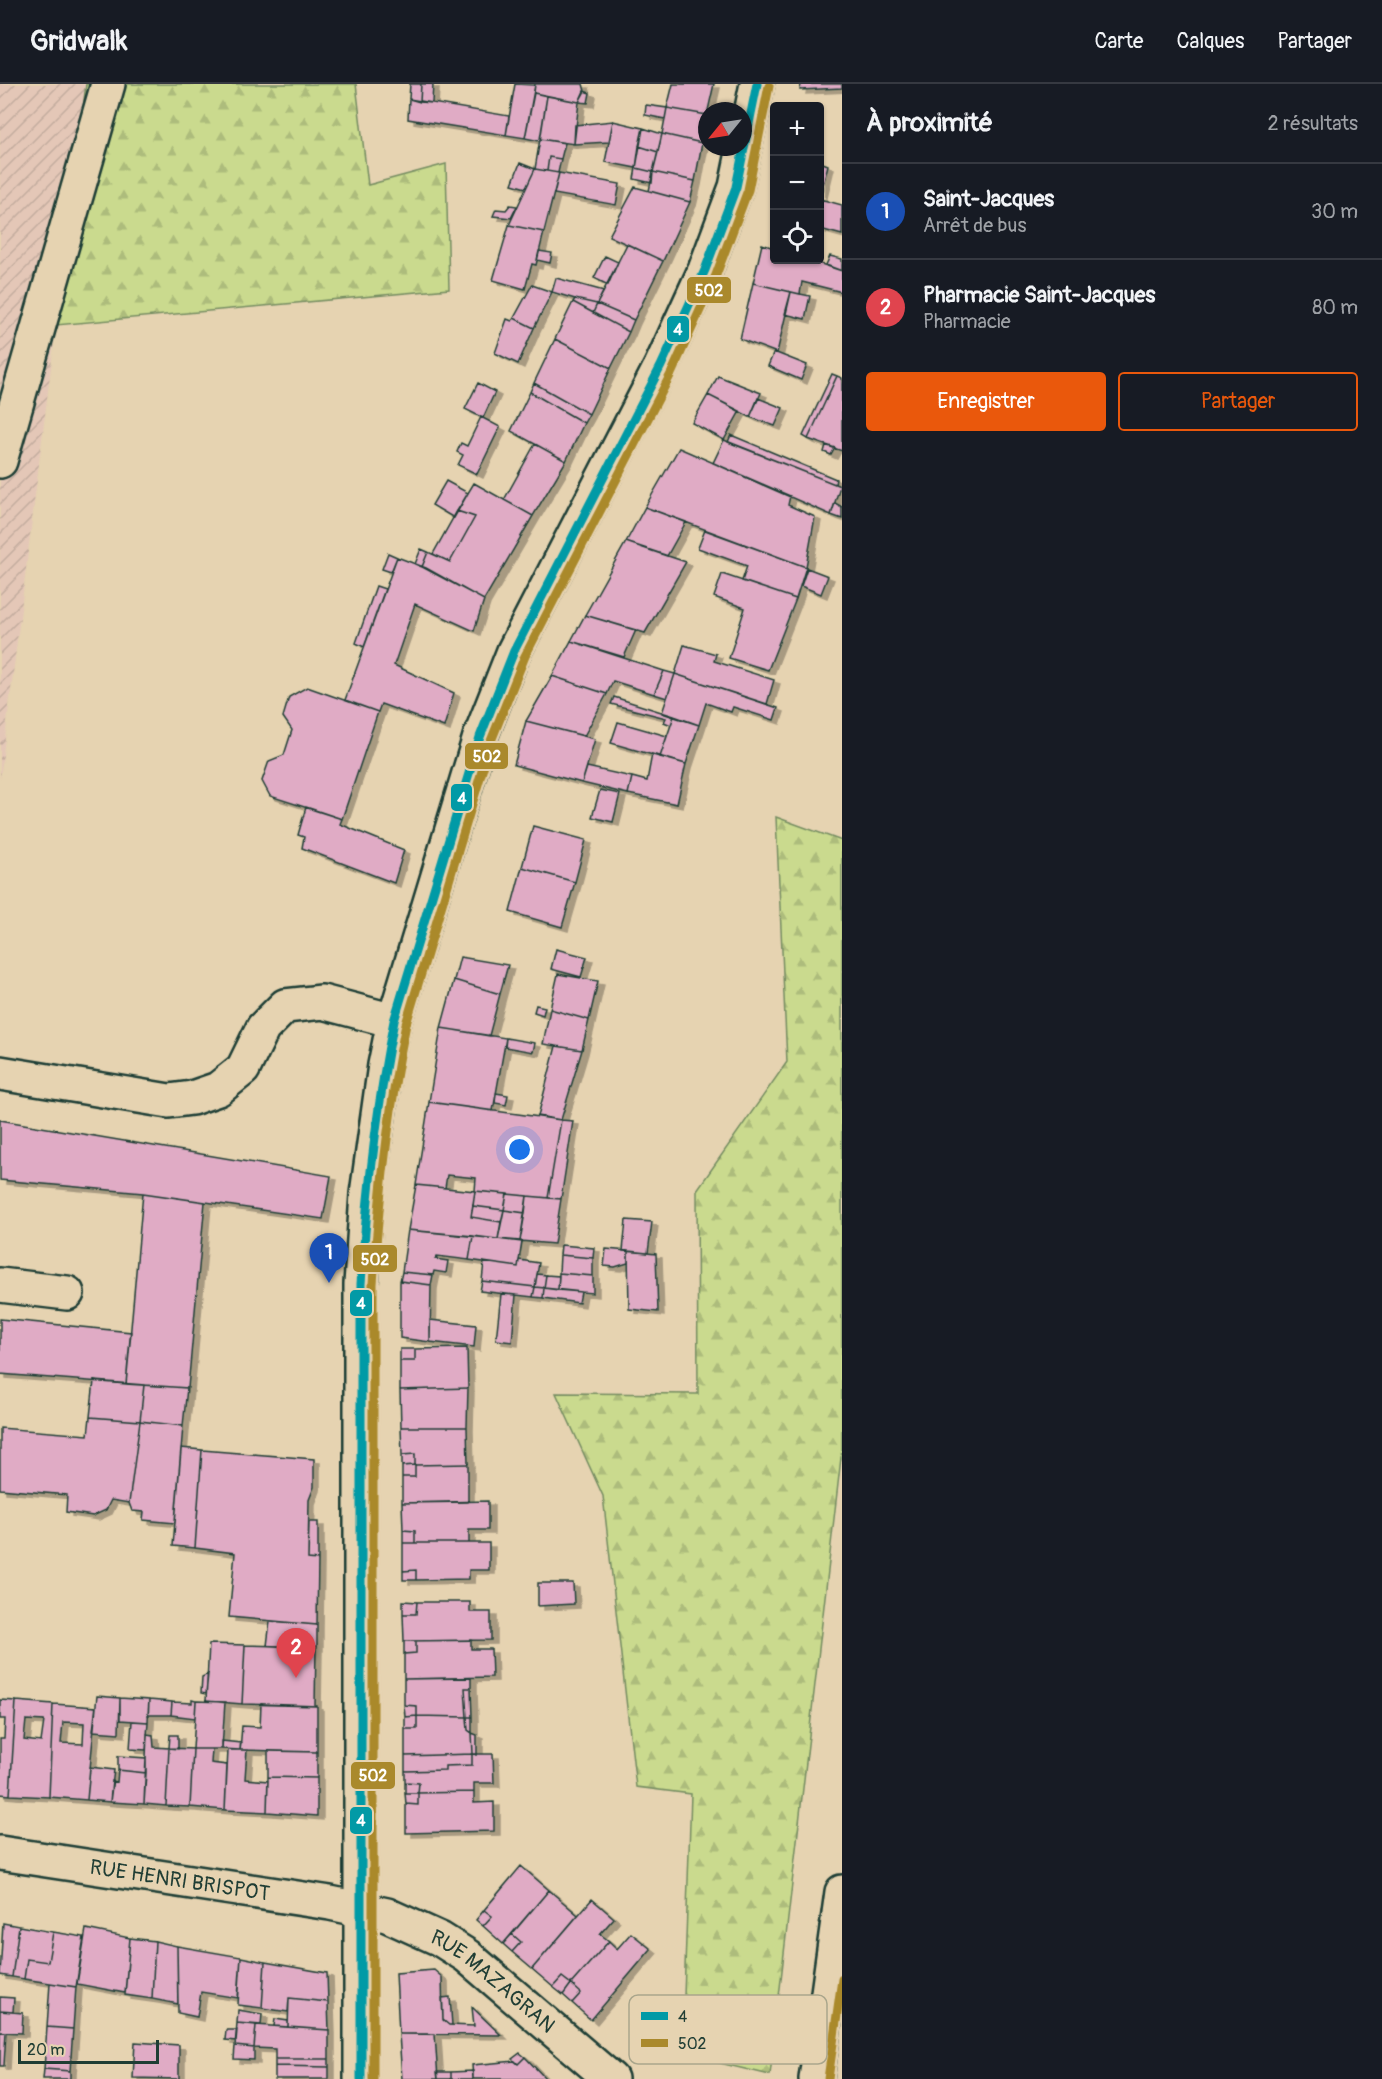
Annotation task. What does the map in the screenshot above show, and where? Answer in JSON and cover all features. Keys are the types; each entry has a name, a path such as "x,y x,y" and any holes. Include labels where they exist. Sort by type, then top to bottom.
{"street":[{"path":"0,461 108,84"},
{"path":"361,2079 361,1284 367,1194 385,1065 405,980 491,706 514,651 661,366 705,270 736,187 757,84"},
{"path":"0,1073 170,1101 192,1098 218,1089 243,1069 263,1028 285,1006 322,1002 394,1021"},
{"path":"0,1284 67,1293"},
{"name":"RUE HENRI BRISPOT","path":"0,1852 360,1908"},
{"path":"827,2000 842,1892"},
{"name":"RUE MAZAGRAN","path":"360,1908 410,1924 467,1956 611,2079"},
{"path":"816,2079 818,2064"}],"shaded area":[{"path":"0,84 86,84 0,779"}],"green space":[{"path":"86,84 356,84 368,185 446,164 449,289 56,325"},
{"path":"776,817 842,841 842,1449 779,1995 684,1995 691,1794 636,1787 603,1496 556,1393 698,1394 697,1190 787,1062"},
{"path":"724,2064 771,2064 770,2075"}],"building":[{"path":"410,84 421,84 420,102 409,99"},
{"path":"421,84 433,84 432,103 420,102"},
{"path":"515,84 535,85 525,138 506,135"},
{"path":"535,84 583,84 585,91 579,102 534,93"},
{"path":"673,84 714,84 710,102 698,102 698,113 667,108"},
{"path":"801,84 842,84 842,88 800,90"},
{"path":"584,91 590,93 588,103 579,102"},
{"path":"534,93 547,96 540,141 525,138"},
{"path":"547,96 579,102 574,144 540,139"},
{"path":"409,99 509,116 506,135 408,119"},
{"path":"646,105 667,108 665,119 645,115"},
{"path":"667,108 698,113 698,142 662,134"},
{"path":"613,121 643,128 636,168 605,162"},
{"path":"613,121 609,142 574,144 575,125"},
{"path":"643,128 662,134 658,152 639,146"},
{"path":"662,134 698,142 700,156 695,181 653,172"},
{"path":"540,139 565,143 561,159 549,157 547,171 535,169"},
{"path":"639,146 658,152 653,172 636,168"},
{"path":"549,157 561,159 558,173 547,171"},
{"path":"520,163 535,169 526,188 512,184"},
{"path":"824,164 828,165 824,182"},
{"path":"636,168 653,172 652,183 634,179"},
{"path":"535,169 559,173 544,232 509,225"},
{"path":"653,172 695,181 690,202 649,191"},
{"path":"559,173 620,184 616,205 554,194"},
{"path":"635,187 690,202 663,261 609,236"},
{"path":"824,200 842,205 842,235 824,230"},
{"path":"510,205 517,206 511,218 493,216 496,209 506,210"},
{"path":"509,225 544,232 536,265 532,264 525,289 493,280"},
{"path":"627,244 663,261 634,320 597,304"},
{"path":"762,244 770,247 770,264 821,264 842,271 842,292 802,282 800,294 753,283"},
{"path":"539,251 552,253 550,263 537,260"},
{"path":"605,256 618,262 608,285 594,278"},
{"path":"830,256 842,259 842,271 826,265"},
{"path":"556,278 604,291 597,304 575,299 552,292"},
{"path":"753,283 791,292 777,353 740,339"},
{"path":"532,285 552,292 534,328 514,318"},
{"path":"791,292 810,296 805,319 785,314"},
{"path":"575,299 597,304 593,313 573,302"},
{"path":"573,302 629,332 611,368 555,339"},
{"path":"597,304 634,320 629,332 593,313"},
{"path":"514,318 534,328 518,364 495,353 507,319 512,321"},
{"path":"555,339 611,368 589,414 534,383"},
{"path":"774,352 807,365 801,380 768,366"},
{"path":"832,374 837,376 808,439 803,436"},
{"path":"718,376 761,393 750,417 708,395"},
{"path":"837,376 842,378 842,451 808,439"},
{"path":"478,383 495,392 483,418 465,409"},
{"path":"534,383 589,414 584,423 530,392"},
{"path":"530,392 584,423 566,461 511,431"},
{"path":"708,395 740,411 724,440 692,423"},
{"path":"758,398 783,408 775,426 750,417"},
{"path":"481,417 500,427 477,474 458,465 463,455 457,452 461,443 467,446"},
{"path":"731,435 836,479 835,484 728,442"},
{"path":"724,440 840,486 831,515 713,463"},
{"path":"535,444 566,461 533,516 504,500"},
{"path":"826,445 835,448 831,455 824,452"},
{"path":"679,448 790,496 788,505 815,517 806,567 645,507"},
{"path":"446,481 468,493 454,518 432,505"},
{"path":"474,483 533,516 484,600 422,567 428,552 450,562 475,517 457,511"},
{"path":"835,503 842,507 842,519 831,515"},
{"path":"645,507 686,522 667,556 626,542"},
{"path":"457,511 475,517 450,562 433,554"},
{"path":"705,530 806,567 796,599 742,581 747,566 698,548"},
{"path":"626,542 686,562 645,633 585,615"},
{"path":"421,549 428,552 422,567 415,564"},
{"path":"388,553 397,557 391,572 382,569"},
{"path":"397,557 426,568 484,600 474,631 415,604 394,665 454,693 444,727 381,704 378,712 345,700"},
{"path":"807,568 828,576 821,594 801,586"},
{"path":"722,574 796,599 768,670 729,658 745,608 714,597"},
{"path":"376,586 385,589 364,647 356,643"},
{"path":"585,615 636,630 624,657 571,641"},
{"path":"571,641 664,671 654,694 613,681 607,694 552,676"},
{"path":"684,645 716,654 714,661 774,680 767,704 675,674"},
{"path":"664,671 675,674 667,698 654,694"},
{"path":"675,674 778,708 774,720 733,707 731,712 706,703 699,725 662,713"},
{"path":"552,676 607,694 584,736 526,721"},
{"path":"307,687 378,712 342,819 270,796 262,781 269,761 284,755 292,730 283,717 289,697"},
{"path":"614,697 674,716 671,725 664,722 666,718 611,704"},
{"path":"674,716 699,725 686,764 660,757"},
{"path":"526,721 595,739 582,783 514,765"},
{"path":"618,722 667,736 660,757 611,743"},
{"path":"652,754 686,764 677,804 628,794 632,777 647,781"},
{"path":"587,767 632,777 628,794 582,783"},
{"path":"600,790 620,794 613,822 592,817"},
{"path":"306,807 342,819 340,824 404,850 394,883 302,848 304,837 298,835"},
{"path":"533,826 586,840 575,882 522,867"},
{"path":"522,867 575,882 562,927 510,912"},
{"path":"556,949 587,957 581,977 551,969"},
{"path":"460,957 508,965 500,994 454,980"},
{"path":"558,974 598,981 589,1020 550,1009"},
{"path":"454,980 500,994 489,1036 441,1028"},
{"path":"536,1005 545,1007 543,1015 534,1012"},
{"path":"550,1009 589,1020 582,1050 543,1044"},
{"path":"441,1028 506,1038 493,1111 429,1102"},
{"path":"506,1038 535,1043 533,1052 505,1047"},
{"path":"556,1046 582,1050 561,1120 538,1116"},
{"path":"496,1093 508,1095 506,1105 495,1103"},
{"path":"429,1102 561,1120 548,1198 475,1191 476,1178 447,1175 445,1188 416,1185"},
{"path":"0,1120 331,1176 323,1219 143,1193 0,1180"},
{"path":"561,1120 573,1121 561,1199 548,1198"},
{"path":"416,1185 475,1191 471,1217 501,1222 498,1239 408,1230"},
{"path":"475,1191 507,1194 504,1210 473,1206"},
{"path":"143,1193 205,1202 188,1388 126,1384"},
{"path":"507,1194 527,1196 525,1213 504,1210"},
{"path":"527,1196 561,1199 554,1244 520,1241"},
{"path":"473,1206 504,1210 501,1222 471,1217"},
{"path":"504,1210 525,1213 520,1241 498,1239"},
{"path":"626,1220 652,1222 648,1253 623,1251"},
{"path":"408,1230 473,1236 469,1260 437,1256 435,1259 448,1261 446,1273 434,1271 433,1275 402,1272"},
{"path":"473,1236 522,1242 518,1267 469,1260"},
{"path":"561,1245 594,1248 593,1258 560,1255"},
{"path":"606,1249 628,1251 628,1263 615,1267 604,1266"},
{"path":"628,1251 656,1254 658,1312 629,1309"},
{"path":"560,1255 593,1258 593,1276 559,1273"},
{"path":"519,1260 539,1263 535,1287 482,1281 484,1262 518,1267"},
{"path":"402,1272 433,1275 431,1285 400,1281"},
{"path":"559,1273 593,1276 593,1293 558,1290"},
{"path":"537,1274 546,1275 544,1288 535,1287"},
{"path":"546,1275 559,1276 558,1290 544,1288"},
{"path":"400,1281 431,1285 430,1342 400,1338"},
{"path":"482,1281 535,1287 533,1297 480,1291"},
{"path":"535,1287 544,1288 543,1298 533,1297"},
{"path":"544,1288 581,1292 579,1303 543,1298"},
{"path":"501,1294 516,1295 512,1342 496,1340"},
{"path":"0,1319 131,1332 126,1384 0,1374"},
{"path":"430,1320 476,1325 474,1347 430,1342"},
{"path":"467,1348 468,1388 400,1390 400,1361 415,1361 415,1349"},
{"path":"400,1349 415,1349 415,1361 400,1361"},
{"path":"94,1381 144,1385 140,1421 90,1417"},
{"path":"144,1385 187,1388 183,1426 140,1421"},
{"path":"468,1388 467,1427 401,1427 400,1390"},
{"path":"90,1417 140,1421 129,1503 111,1500 106,1510 93,1516 66,1512 67,1495 0,1489 0,1428 88,1435"},
{"path":"140,1421 183,1426 175,1523 143,1520 144,1512 132,1511 129,1503"},
{"path":"401,1427 467,1427 468,1464 415,1465 415,1454 402,1455"},
{"path":"181,1448 202,1450 195,1548 173,1546"},
{"path":"202,1450 314,1459 314,1487 309,1500 308,1559 318,1560 317,1625 229,1617 235,1553 195,1548"},
{"path":"415,1454 415,1465 402,1466 402,1455"},
{"path":"468,1464 468,1502 402,1503 402,1477 415,1477 415,1465"},
{"path":"415,1465 415,1477 402,1477 402,1466"},
{"path":"488,1501 488,1530 469,1530 469,1543 415,1543 415,1531 403,1530 402,1503"},
{"path":"309,1522 318,1522 318,1560 308,1559"},
{"path":"403,1530 415,1531 415,1543 403,1543"},
{"path":"403,1543 489,1543 489,1570 469,1570 469,1579 416,1580 416,1570 403,1571"},
{"path":"416,1570 416,1580 403,1580 403,1571"},
{"path":"538,1583 573,1583 574,1604 538,1606"},
{"path":"403,1601 417,1602 416,1614 403,1614"},
{"path":"417,1602 470,1602 470,1612 491,1612 491,1640 404,1641 403,1614 416,1614"},
{"path":"270,1621 317,1625 317,1647 267,1646"},
{"path":"471,1640 471,1649 491,1649 492,1677 404,1679 404,1654 416,1653 416,1641"},
{"path":"404,1641 416,1641 416,1653 404,1654"},
{"path":"209,1644 245,1645 242,1704 206,1701"},
{"path":"245,1645 316,1647 315,1706 242,1704"},
{"path":"208,1674 206,1694 201,1693 202,1677"},
{"path":"471,1678 471,1688 465,1688 467,1717 417,1716 417,1706 404,1705 404,1679"},
{"path":"465,1688 471,1688 472,1717 467,1717"},
{"path":"97,1696 120,1698 119,1733 93,1731"},
{"path":"120,1698 149,1700 148,1722 120,1720"},
{"path":"0,1700 16,1701 10,1795 0,1794 0,1739 4,1739 5,1719 0,1719"},
{"path":"149,1700 172,1702 171,1715 148,1715"},
{"path":"192,1700 196,1701 195,1718 171,1715 172,1702 192,1703"},
{"path":"16,1701 53,1704 49,1797 10,1795","holes":["26,1720 44,1721 41,1742 24,1740"]},
{"path":"196,1701 225,1702 222,1749 193,1749"},
{"path":"53,1704 96,1707 87,1800 49,1797","holes":["63,1722 84,1723 83,1744 61,1743"]},
{"path":"261,1704 317,1706 317,1752 240,1750 242,1726 260,1727"},
{"path":"404,1705 417,1706 417,1716 405,1717"},
{"path":"417,1716 417,1729 405,1729 405,1717"},
{"path":"417,1716 467,1717 468,1730 472,1733 473,1754 405,1756 405,1729 417,1729"},
{"path":"467,1717 472,1717 472,1733 468,1730"},
{"path":"132,1721 148,1722 146,1750 130,1749"},
{"path":"472,1733 477,1735 477,1755 473,1754"},
{"path":"147,1734 153,1735 154,1747 169,1748 166,1806 144,1804"},
{"path":"170,1735 178,1735 178,1749 169,1748"},
{"path":"222,1741 241,1743 240,1750 222,1749"},
{"path":"169,1748 193,1749 190,1807 166,1806"},
{"path":"193,1749 212,1749 211,1763 227,1765 225,1810 190,1807"},
{"path":"228,1750 247,1750 245,1779 268,1781 267,1812 225,1810"},
{"path":"268,1751 317,1752 317,1778 268,1777"},
{"path":"472,1754 493,1754 494,1783 474,1783 474,1792 418,1793 419,1783 405,1782 405,1771 445,1770 445,1766 472,1765"},
{"path":"472,1754 472,1765 445,1766 445,1770 405,1771 405,1756"},
{"path":"118,1756 146,1758 146,1773 118,1770"},
{"path":"90,1767 114,1770 110,1802 87,1800"},
{"path":"118,1770 146,1773 144,1804 110,1802 112,1781 117,1782"},
{"path":"268,1777 317,1778 317,1816 267,1812"},
{"path":"405,1782 419,1783 418,1793 405,1793"},
{"path":"474,1792 474,1803 494,1802 494,1831 406,1833 406,1804 418,1805 418,1793"},
{"path":"405,1793 418,1793 418,1805 406,1804"},
{"path":"521,1866 549,1890 503,1944 483,1926 492,1916 484,1910"},
{"path":"549,1890 578,1915 532,1969 512,1952 521,1942 512,1934"},
{"path":"592,1899 614,1918 600,1934 609,1941 571,1984 562,1977 553,1987 532,1969"},
{"path":"484,1910 492,1916 483,1926 476,1920"},
{"path":"3,1923 19,1926 12,1977 0,1975"},
{"path":"19,1926 53,1932 48,1962 27,1959 24,1979 12,1977"},
{"path":"86,1929 130,1938 125,1993 77,1984"},
{"path":"53,1932 84,1937 76,1987 24,1979 27,1959 48,1962"},
{"path":"631,1933 651,1949 591,2020 572,2003 581,1993 571,1984 609,1941 617,1949"},
{"path":"512,1934 521,1942 512,1952 503,1944"},
{"path":"130,1938 155,1941 152,1999 125,1995"},
{"path":"155,1941 177,1946 178,2004 152,1999"},
{"path":"177,1946 241,1957 238,1998 201,1992 197,2017 178,2013"},
{"path":"241,1957 265,1962 262,2008 238,2005"},
{"path":"265,1962 327,1973 328,2002 289,1998 288,2012 262,2008"},
{"path":"434,1970 442,1977 443,2020 449,2025 474,2026 472,2007 501,2035 399,2034 396,1973"},
{"path":"562,1977 571,1984 563,1995 553,1987"},
{"path":"50,1983 76,1987 73,2029 47,2027"},
{"path":"571,1984 581,1993 572,2003 563,1995"},
{"path":"0,1997 14,1998 13,2012 0,2011"},
{"path":"450,1997 452,2025 443,2020 442,1998"},
{"path":"289,1998 328,2002 329,2030 288,2027"},
{"path":"238,2010 262,2014 261,2025 237,2023"},
{"path":"0,2011 23,2013 22,2033 0,2032"},
{"path":"275,2019 288,2021 288,2027 274,2026"},
{"path":"237,2023 256,2025 254,2048 235,2046"},
{"path":"256,2025 329,2030 329,2059 275,2059 275,2049 254,2048"},
{"path":"47,2027 73,2029 70,2071 44,2069"},
{"path":"226,2030 237,2030 236,2041 225,2040"},
{"path":"0,2032 6,2032 4,2066 0,2066"},
{"path":"399,2034 435,2034 438,2079 402,2079"},
{"path":"135,2042 179,2045 179,2079 133,2078"},
{"path":"235,2046 254,2048 254,2060 234,2059"},
{"path":"520,2053 525,2057 518,2064 512,2059"},
{"path":"525,2057 546,2079 473,2079 472,2065 515,2061 518,2064"},
{"path":"275,2059 329,2059 329,2067 275,2066"},
{"path":"275,2066 329,2067 329,2079 275,2079"},
{"path":"44,2069 70,2071 70,2079 43,2079"},
{"path":"473,2071 473,2079 451,2079 451,2072"},
{"path":"437,2072 451,2072 451,2079 438,2079"}],"transit line":[{"name":"4","path":"361,2079 361,1284 373,1152 394,1021 480,737 514,651 661,366 705,270 736,187 757,84"},
{"name":"502","path":"373,2079 373,1284 385,1154 406,1024 491,741 525,656 672,372 716,275 748,190 769,86"},
{"name":"502","path":"828,2079 842,1979"}],"place":[{"name":"Saint-Jacques","path":"329,1283"},
{"name":"Pharmacie Saint-Jacques","path":"296,1678"}]}
